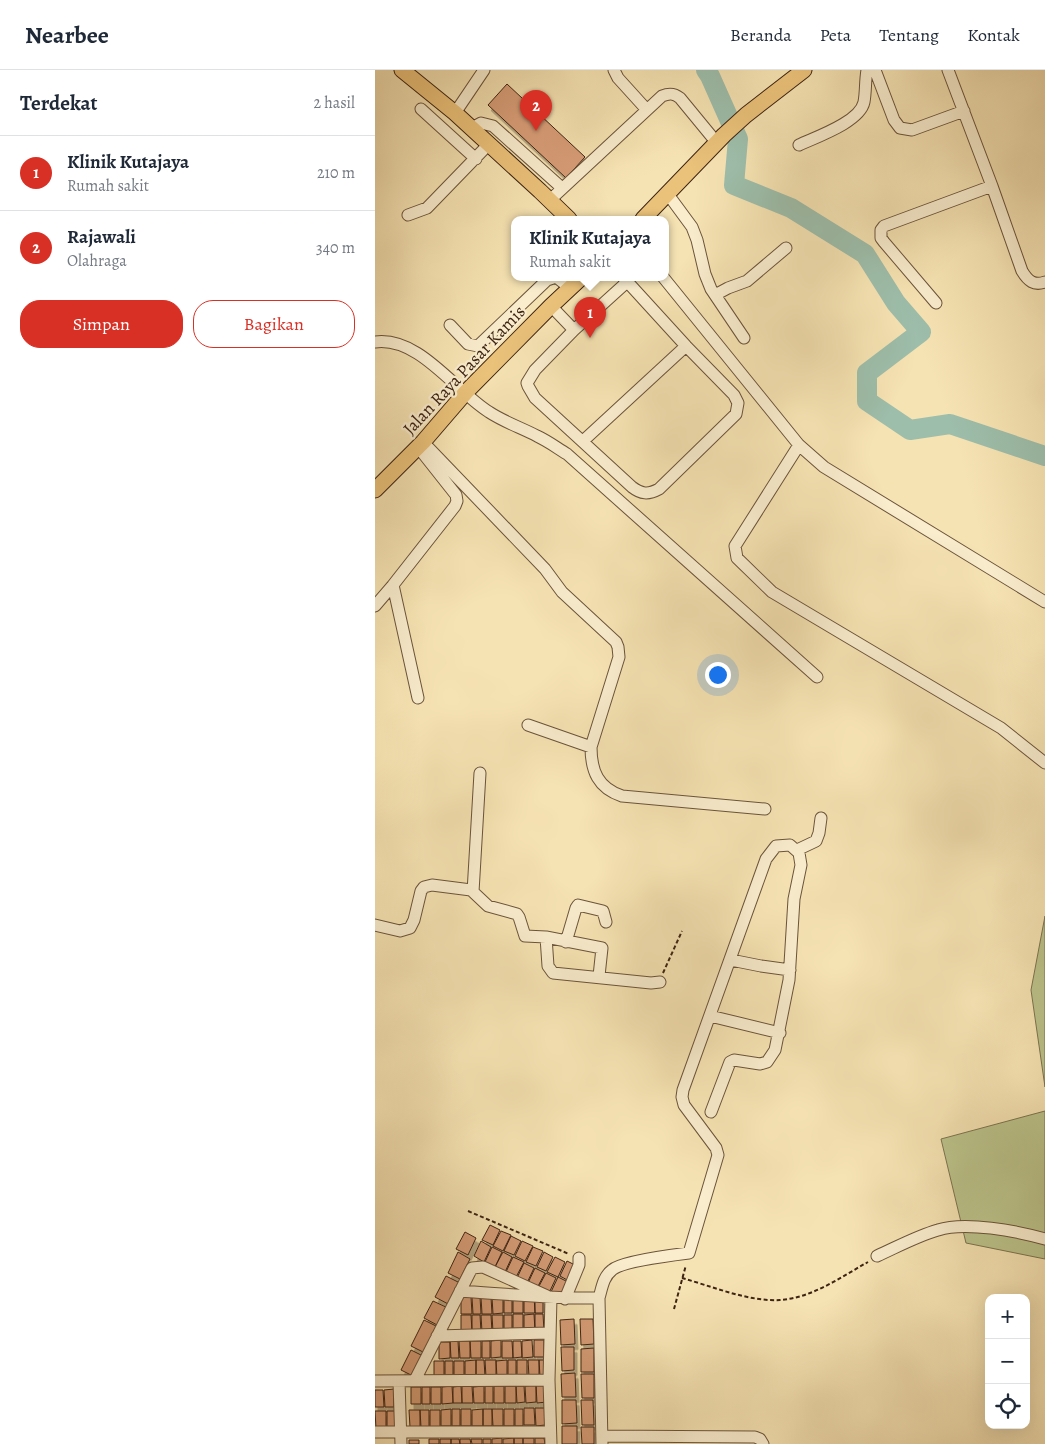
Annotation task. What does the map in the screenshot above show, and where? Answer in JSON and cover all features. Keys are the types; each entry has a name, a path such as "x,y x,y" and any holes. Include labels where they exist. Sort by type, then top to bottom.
{"main road":[{"path":"402,70 472,128 566,216"},
{"path":"646,216 720,139 746,115 804,70"},
{"name":"Jalan Raya Pasar Kamis","path":"376,486 420,445 466,392 578,281"}],"street":[{"path":"455,113 484,70"},
{"path":"614,70 618,78 647,110"},
{"path":"799,145 842,125 861,110 864,102 867,70"},
{"path":"875,70 894,120 901,128 911,130 964,111"},
{"path":"948,70 1025,276 1035,283 1045,282"},
{"path":"550,200 662,96 673,94 680,98 720,139"},
{"path":"421,109 475,159"},
{"path":"472,128 481,123 493,126 562,188"},
{"path":"408,215 421,212 427,208 489,144"},
{"path":"936,303 884,242 881,238 881,230 884,226 992,186"},
{"path":"667,193 692,228 697,240 705,274 715,295 744,338"},
{"path":"715,295 747,280 786,248"},
{"path":"450,325 468,344 478,346 546,281"},
{"path":"562,281 570,288"},
{"path":"623,281 535,370 527,382 535,398 638,492 651,493 659,488 736,414 738,407 733,394 627,281"},
{"path":"666,281 799,445 824,467 1045,602"},
{"path":"551,306 574,330"},
{"path":"375,342 391,341 404,345 424,358 489,412 538,436 567,454 817,677"},
{"path":"583,442 686,346"},
{"path":"375,606 455,506 457,501 456,495 420,445"},
{"path":"420,445 533,556 562,592 616,642 619,656 591,747 596,776 602,786 610,792 622,796 765,809"},
{"path":"799,445 735,546 737,558 772,592 1001,728 1045,763"},
{"path":"393,585 418,698"},
{"path":"528,725 591,747"},
{"path":"473,892 480,773"},
{"path":"797,850 816,841 821,818"},
{"path":"711,1112 730,1062 734,1060 760,1064 767,1062 775,1050 790,970 794,899 801,865 801,856 790,845 781,844 773,849 766,859 682,1095 685,1105 719,1155 689,1253 619,1265 607,1276 599,1298 602,1440 755,1437 760,1439 763,1444"},
{"path":"375,925 400,931 409,928 414,920 421,891 427,886 438,885 473,892 488,906 517,914 525,936 546,937 602,948 599,976"},
{"path":"566,942 578,906 603,911 607,922"},
{"path":"546,937 547,964 551,971 562,974 599,976 651,983 659,982"},
{"path":"731,960 790,970"},
{"path":"711,1016 779,1033"},
{"path":"877,1256 932,1232 947,1228 972,1227 994,1229 1045,1239"},
{"path":"565,1299 579,1265 579,1258"},
{"path":"415,1380 471,1269 480,1267 549,1296"},
{"path":"460,1291 549,1296 565,1299 599,1298"},
{"path":"549,1296 551,1444"},
{"path":"437,1336 550,1333"},
{"path":"375,1381 549,1380"},
{"path":"399,1381 401,1444"},
{"path":"375,1432 550,1432"}],"path":[{"path":"659,982 682,931"},
{"path":"469,1211 579,1258"},
{"path":"674,1309 689,1253"},
{"path":"682,1278 764,1300 781,1300 805,1295 825,1286 877,1256"}],"green space":[{"path":"1045,916 1045,1087 1031,990"},
{"path":"1045,1111 1045,1259 966,1243 941,1139"}],"building":[{"path":"507,84 585,157 566,178 488,105"},
{"path":"490,1225 500,1230 493,1245 482,1240"},
{"path":"501,1231 511,1235 503,1251 493,1246"},
{"path":"465,1232 476,1238 468,1255 456,1249"},
{"path":"511,1236 521,1241 514,1255 504,1251"},
{"path":"481,1241 491,1247 484,1262 474,1256"},
{"path":"522,1241 533,1246 525,1261 515,1256"},
{"path":"492,1247 502,1252 495,1267 485,1262"},
{"path":"533,1247 543,1251 536,1266 526,1262"},
{"path":"458,1252 470,1259 460,1279 448,1273"},
{"path":"503,1252 512,1257 505,1272 495,1267"},
{"path":"544,1252 553,1257 546,1271 537,1267"},
{"path":"513,1257 524,1262 516,1277 506,1272"},
{"path":"555,1257 565,1262 558,1277 547,1272"},
{"path":"567,1261 577,1266 569,1281 560,1276"},
{"path":"524,1263 534,1268 527,1283 517,1278"},
{"path":"535,1268 545,1273 537,1288 528,1283"},
{"path":"546,1273 556,1278 549,1293 538,1288"},
{"path":"446,1276 460,1283 450,1305 435,1297"},
{"path":"558,1277 568,1282 561,1297 551,1292"},
{"path":"503,1296 503,1313 493,1314 492,1297"},
{"path":"512,1296 512,1313 504,1313 504,1297"},
{"path":"513,1296 523,1296 523,1313 513,1313"},
{"path":"534,1296 535,1313 524,1313 524,1297"},
{"path":"535,1296 543,1296 543,1313 535,1313"},
{"path":"461,1297 471,1297 472,1314 461,1314"},
{"path":"472,1297 480,1297 481,1314 473,1314"},
{"path":"481,1297 491,1297 492,1314 482,1314"},
{"path":"433,1301 448,1308 439,1326 424,1318"},
{"path":"513,1314 523,1314 523,1331 513,1331"},
{"path":"534,1314 535,1331 524,1332 524,1315"},
{"path":"535,1314 543,1314 544,1331 535,1331"},
{"path":"461,1315 471,1315 472,1332 461,1332"},
{"path":"472,1315 480,1315 481,1332 472,1332"},
{"path":"481,1315 491,1315 492,1332 482,1332"},
{"path":"492,1315 503,1315 503,1332 493,1332"},
{"path":"504,1315 512,1315 512,1331 504,1332"},
{"path":"574,1319 575,1344 561,1345 560,1320"},
{"path":"580,1319 593,1319 594,1344 581,1345"},
{"path":"424,1320 438,1327 425,1353 411,1346"},
{"path":"501,1340 501,1357 491,1358 491,1341"},
{"path":"532,1340 533,1357 522,1358 522,1341"},
{"path":"534,1340 544,1340 544,1357 534,1357"},
{"path":"450,1341 458,1341 459,1358 451,1358"},
{"path":"459,1341 470,1341 470,1358 460,1358"},
{"path":"470,1341 481,1341 481,1358 471,1358"},
{"path":"482,1341 490,1341 490,1358 482,1358"},
{"path":"502,1341 512,1341 513,1358 502,1358"},
{"path":"513,1341 521,1341 522,1357 513,1358"},
{"path":"439,1342 450,1342 450,1358 439,1359"},
{"path":"561,1347 574,1347 574,1370 562,1371"},
{"path":"594,1348 594,1372 581,1372 581,1349"},
{"path":"411,1350 423,1356 413,1376 401,1370"},
{"path":"476,1360 476,1377 465,1378 465,1361"},
{"path":"476,1360 484,1360 485,1377 476,1377"},
{"path":"485,1360 496,1360 496,1377 486,1377"},
{"path":"507,1360 507,1377 497,1377 496,1361"},
{"path":"508,1360 516,1360 516,1377 508,1377"},
{"path":"517,1360 527,1360 527,1377 517,1377"},
{"path":"528,1360 539,1360 539,1377 529,1377"},
{"path":"539,1360 548,1360 548,1377 540,1377"},
{"path":"434,1361 444,1361 444,1378 434,1378"},
{"path":"445,1361 453,1361 453,1378 445,1378"},
{"path":"454,1361 464,1361 464,1378 454,1378"},
{"path":"575,1373 576,1397 562,1397 561,1374"},
{"path":"581,1374 594,1374 594,1398 582,1398"},
{"path":"536,1385 546,1385 547,1402 537,1403"},
{"path":"536,1385 536,1402 526,1403 525,1386"},
{"path":"452,1386 453,1403 442,1404 442,1387"},
{"path":"461,1386 462,1403 453,1403 453,1387"},
{"path":"462,1386 472,1386 473,1403 462,1403"},
{"path":"484,1386 484,1403 474,1403 473,1387"},
{"path":"485,1386 493,1386 493,1403 485,1403"},
{"path":"494,1386 504,1386 504,1403 494,1403"},
{"path":"505,1386 516,1386 516,1403 505,1403"},
{"path":"516,1386 524,1386 525,1402 517,1403"},
{"path":"411,1387 421,1387 421,1404 411,1404"},
{"path":"422,1387 430,1387 430,1404 422,1404"},
{"path":"431,1387 441,1387 441,1404 431,1404"},
{"path":"394,1389 394,1407 385,1407 384,1390"},
{"path":"375,1390 383,1390 384,1407 375,1407"},
{"path":"562,1400 576,1400 577,1423 562,1424"},
{"path":"581,1400 593,1400 594,1425 582,1425"},
{"path":"524,1408 534,1408 535,1425 524,1425"},
{"path":"535,1408 545,1408 545,1425 536,1426"},
{"path":"451,1409 451,1426 441,1426 441,1410"},
{"path":"452,1409 460,1409 460,1426 452,1426"},
{"path":"461,1409 471,1409 471,1426 461,1426"},
{"path":"483,1409 483,1426 472,1426 472,1410"},
{"path":"483,1409 492,1409 492,1426 483,1426"},
{"path":"492,1409 503,1409 503,1426 493,1426"},
{"path":"504,1409 514,1409 514,1426 504,1426"},
{"path":"515,1409 523,1409 523,1426 515,1426"},
{"path":"409,1410 420,1410 420,1427 410,1427"},
{"path":"420,1410 429,1410 429,1427 421,1427"},
{"path":"430,1410 440,1410 440,1427 430,1427"},
{"path":"375,1411 386,1411 386,1428 376,1429"},
{"path":"387,1411 397,1411 397,1428 387,1429"},
{"path":"562,1426 577,1426 577,1444 562,1444"},
{"path":"581,1427 594,1427 594,1444 582,1444"},
{"path":"502,1438 502,1444 492,1444 492,1439"},
{"path":"514,1438 523,1438 523,1444 514,1444"},
{"path":"514,1438 514,1444 503,1444 503,1439"},
{"path":"523,1438 534,1438 534,1444 523,1444"},
{"path":"535,1438 544,1438 545,1444 535,1444"},
{"path":"429,1439 439,1439 439,1444 429,1444"},
{"path":"440,1439 451,1439 451,1444 440,1444"},
{"path":"451,1439 459,1439 460,1444 451,1444"},
{"path":"460,1439 470,1439 471,1444 460,1444"},
{"path":"471,1439 482,1439 482,1444 472,1444"},
{"path":"483,1439 491,1439 491,1444 483,1444"},
{"path":"409,1440 419,1440 419,1444 409,1444"}],"waterway":[{"path":"706,70 738,139 734,185 791,208 865,254 896,303 921,332 867,373 867,401 910,430 950,424 1045,456"}],"place":[{"name":"Rajawali","path":"536,131"},
{"name":"Klinik Kutajaya","path":"590,338"}]}
